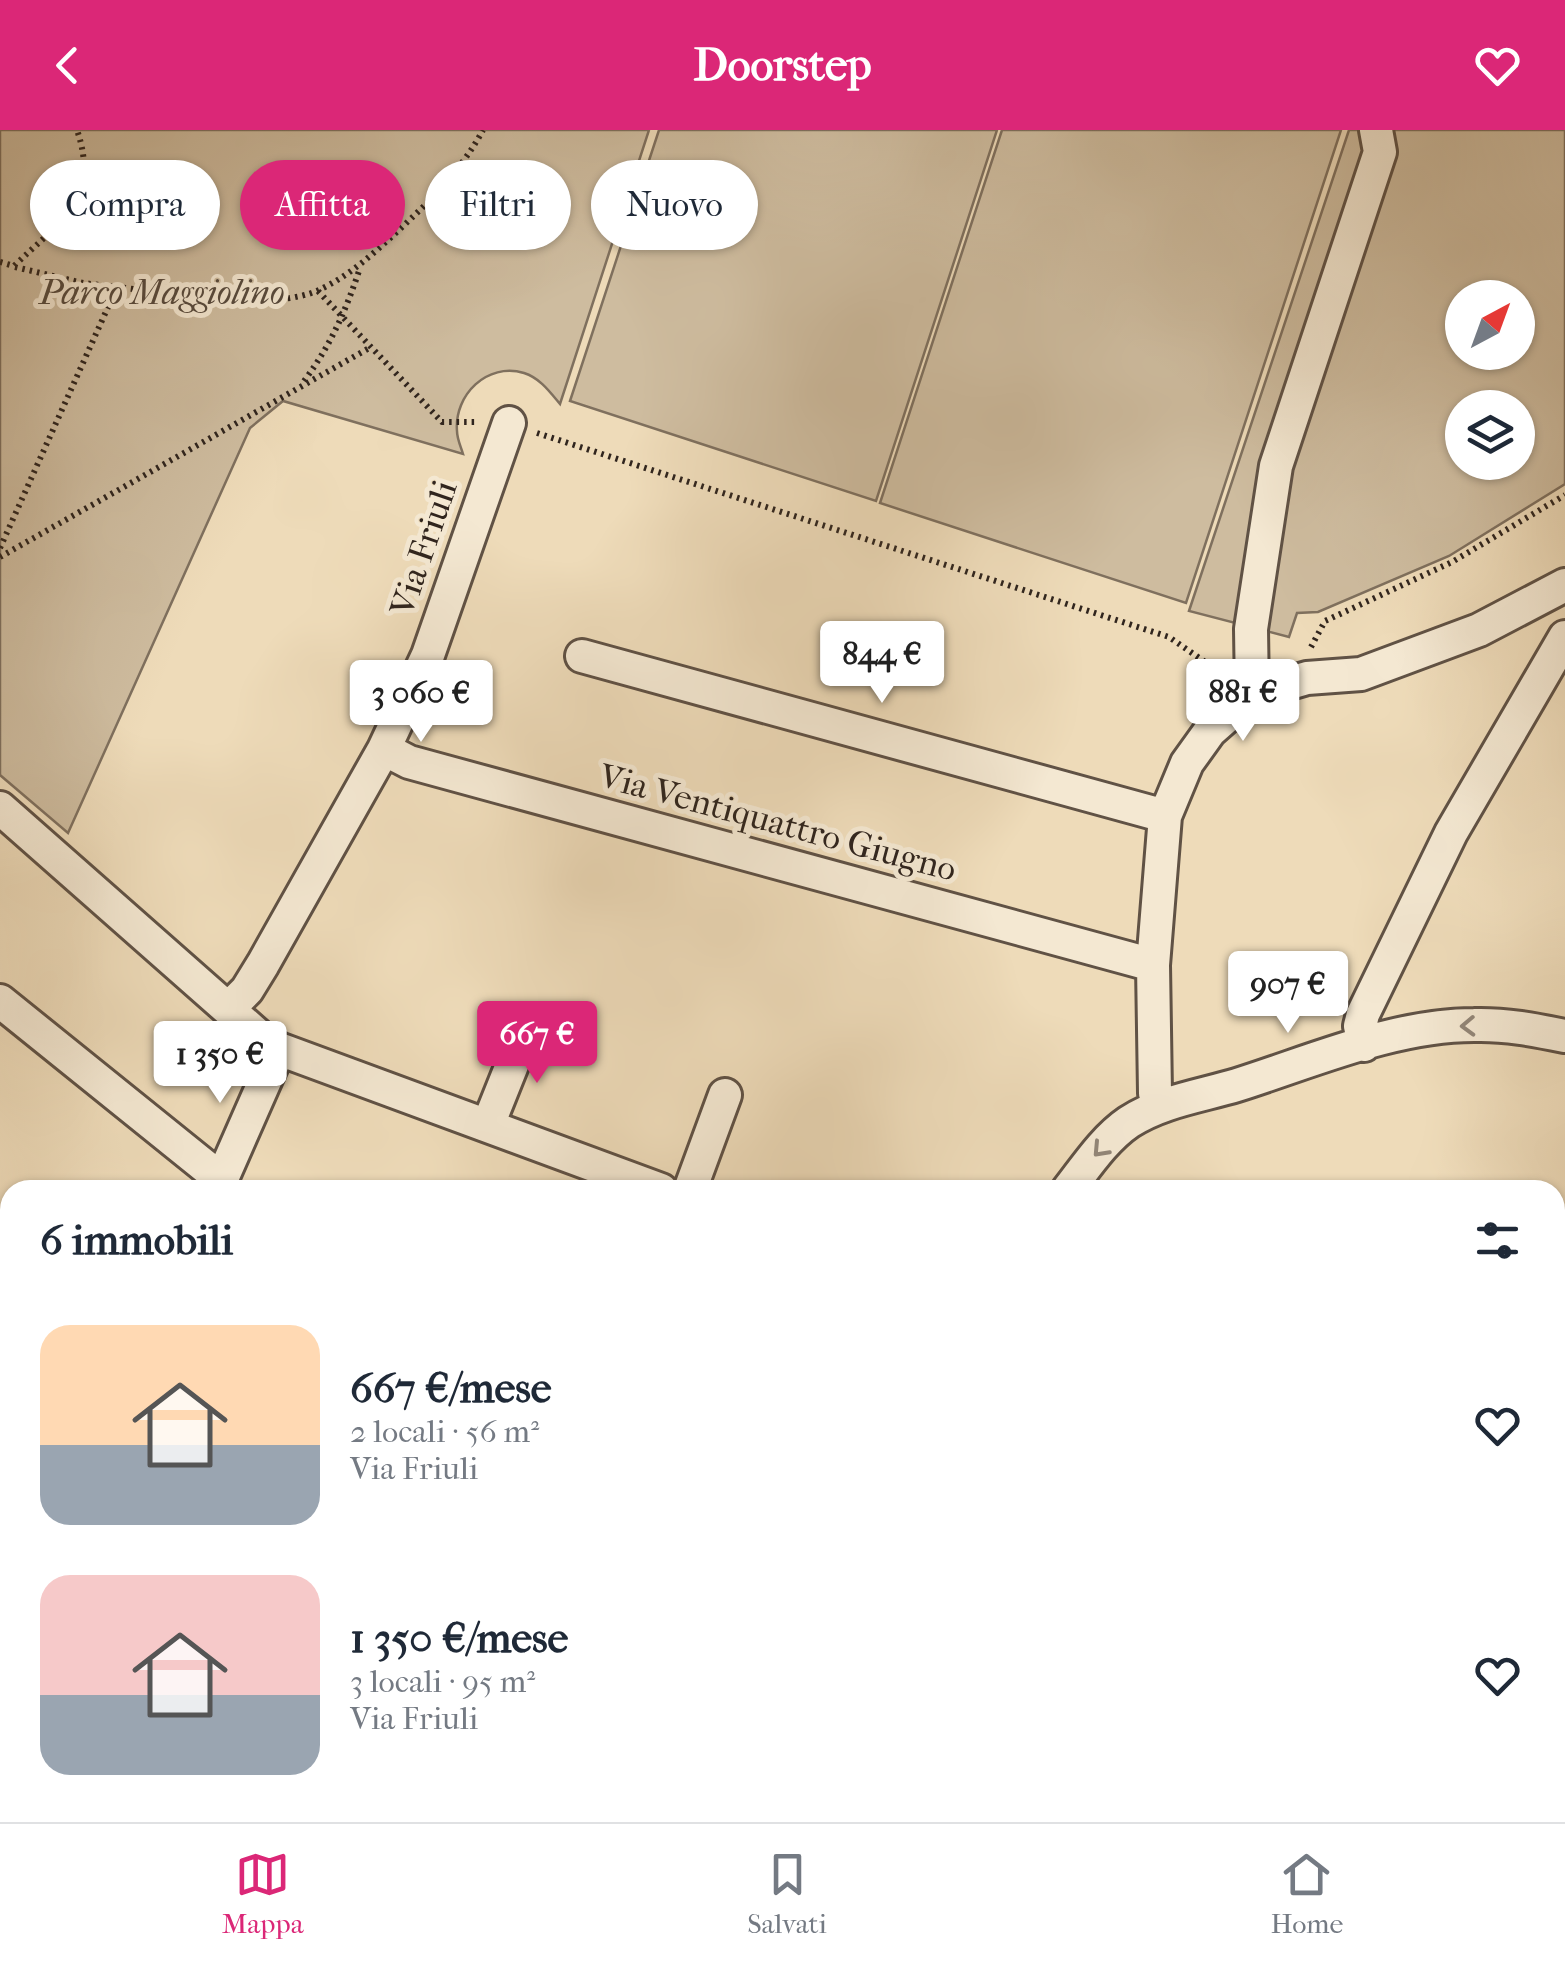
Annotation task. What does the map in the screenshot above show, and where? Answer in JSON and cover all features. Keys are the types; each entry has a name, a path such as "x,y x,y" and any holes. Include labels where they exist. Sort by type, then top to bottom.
{"street":[{"path":"1252,694 1251,630 1276,466 1380,152 1376,130"},
{"name":"Via Friuli","path":"228,1009 247,990 263,964 384,750 428,655 510,423"},
{"path":"1160,1106 1155,1093 1152,965 1165,816 1187,763 1210,732 1252,694 1307,678 1361,674 1479,630 1564,588"},
{"path":"1364,1045 1362,1014 1451,834 1565,637"},
{"path":"582,656 1165,816"},
{"name":"Via Ventiquattro Giugno","path":"384,750 409,762 1152,965"},
{"path":"0,808 262,1039 628,1180"},
{"path":"0,1000 214,1180"},
{"path":"488,1124 528,1024"},
{"path":"1076,1180 1126,1124 1160,1106 1364,1045 1435,1028 1474,1024 1565,1036"},
{"path":"222,1180 280,1049"},
{"path":"694,1180 724,1096"}],"path":[{"path":"14,266 71,210 83,186 87,163 77,130"},
{"path":"0,262 83,283 253,300 283,300 318,291 360,266 437,194 470,155 483,130"},
{"path":"300,386 326,353 344,318 360,266"},
{"path":"0,548 116,287"},
{"path":"318,291 442,422 510,423 1169,637 1252,694"},
{"path":"0,557 371,347"},
{"path":"1307,678 1311,647 1325,622 1452,562 1565,495"}],"green space":[{"name":"Parco Maggiolino","path":"0,130 649,130 639,160 591,160 591,250 610,250 560,404 530,375 510,371 486,377 461,405 457,431 463,454 283,401 250,428 68,833 0,775"},
{"path":"659,130 997,130 876,501 570,401 620,250 758,250 758,160 649,160"},
{"path":"1002,130 1341,130 1186,603 880,503"},
{"path":"1349,130 1565,130 1565,484 1449,556 1318,612 1297,613 1289,637 1189,611"}]}
